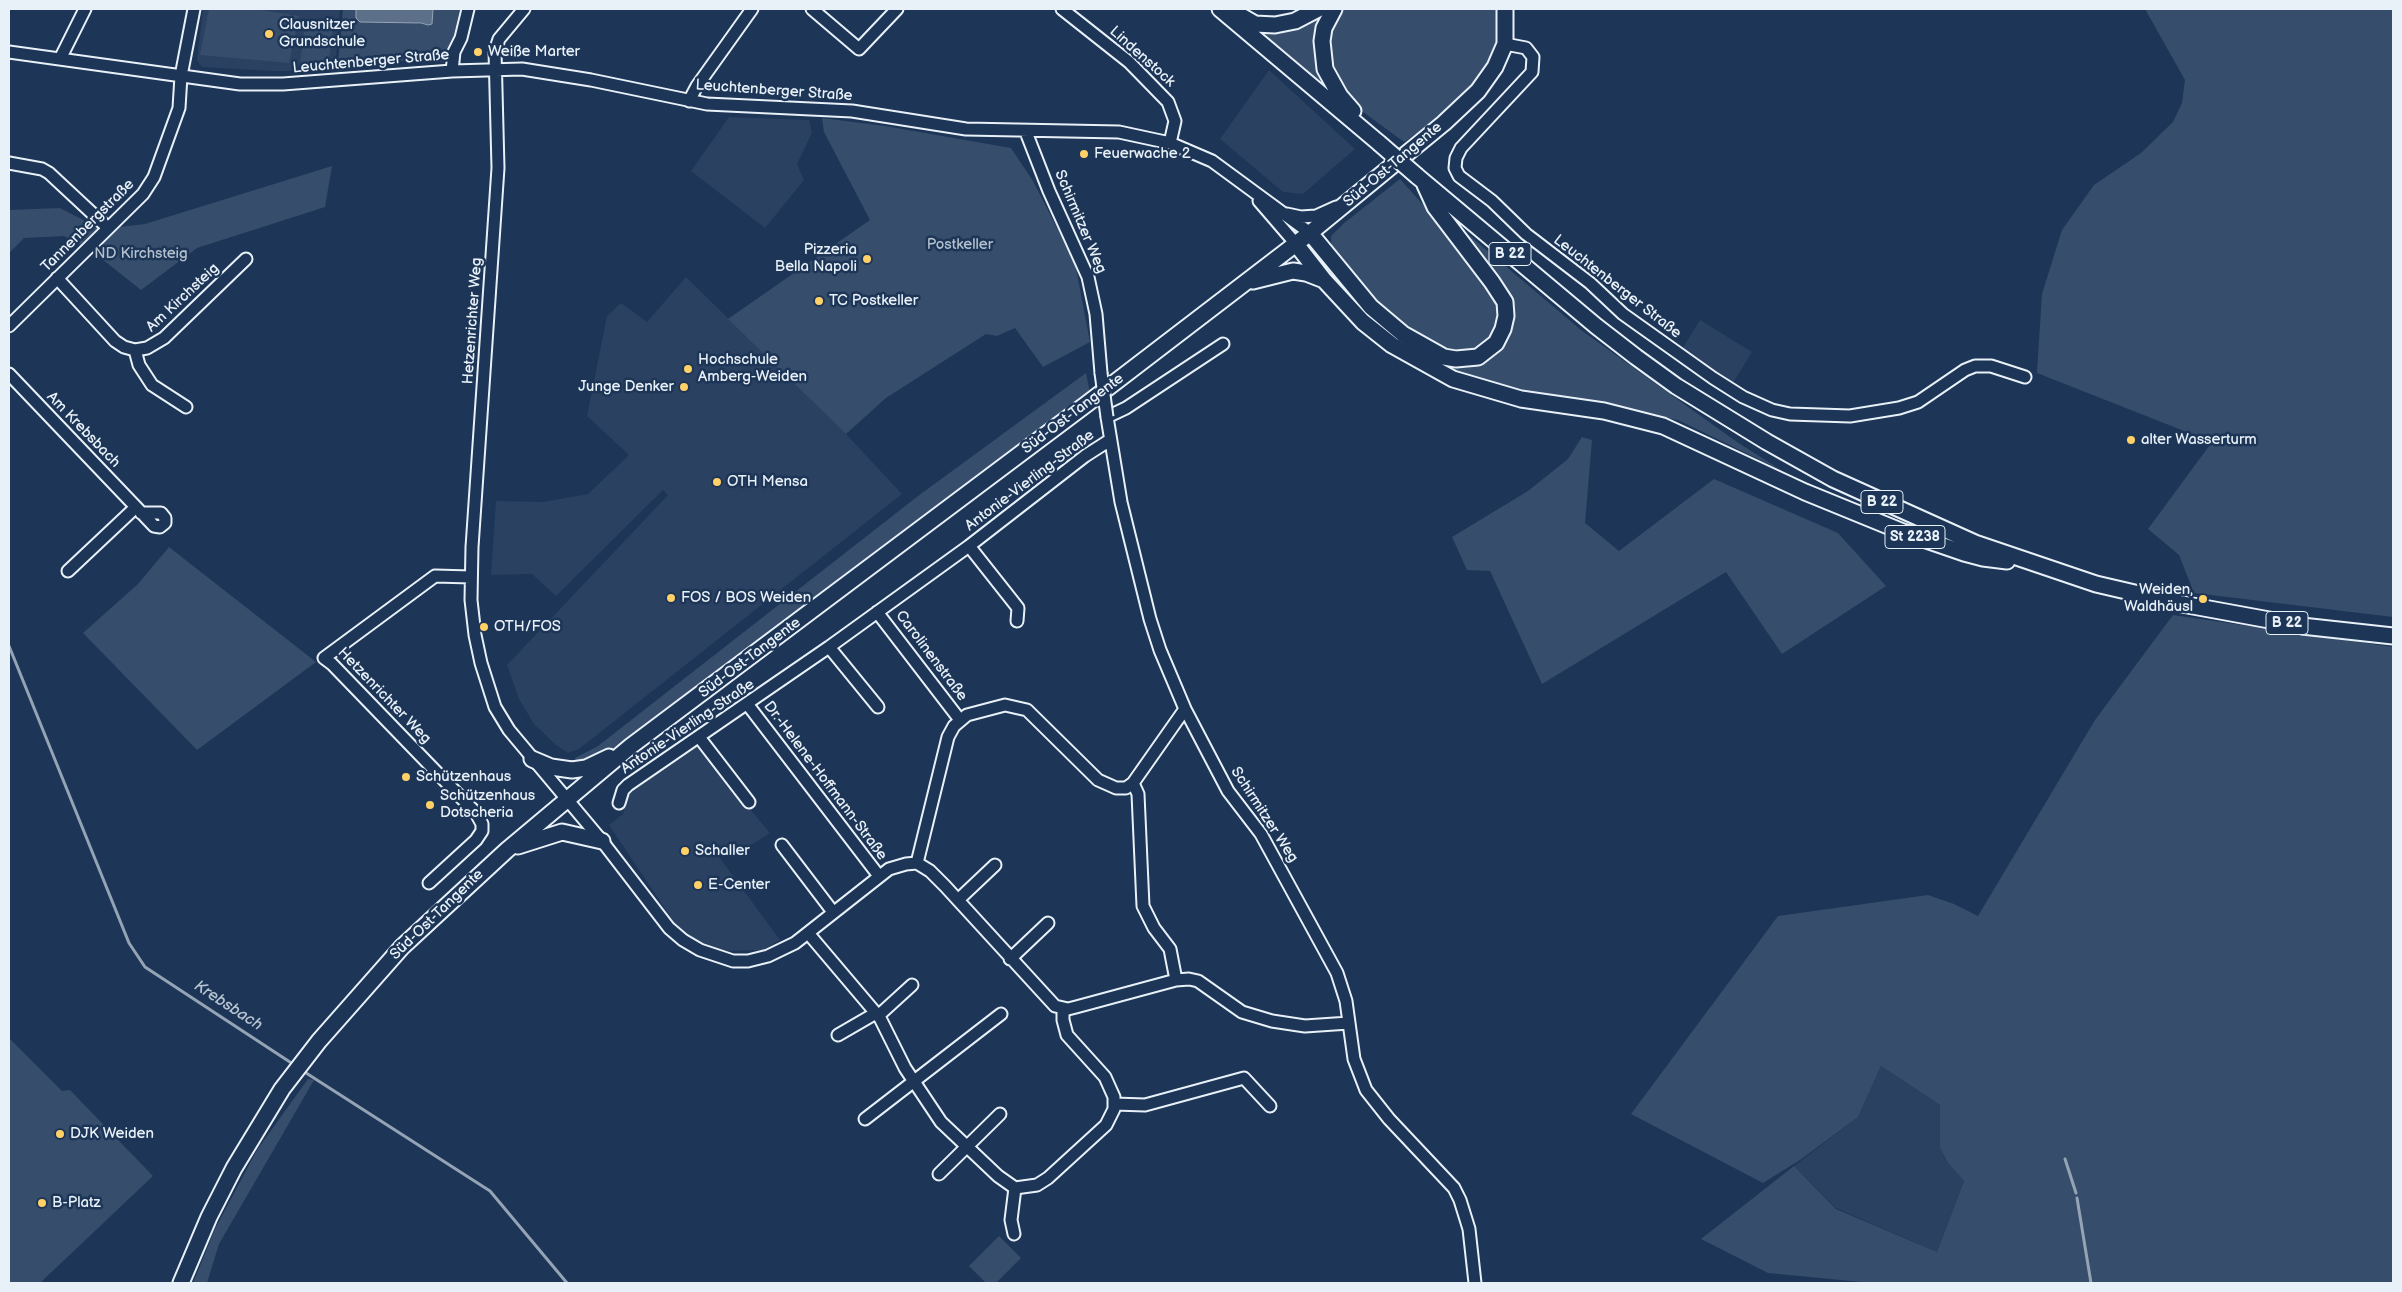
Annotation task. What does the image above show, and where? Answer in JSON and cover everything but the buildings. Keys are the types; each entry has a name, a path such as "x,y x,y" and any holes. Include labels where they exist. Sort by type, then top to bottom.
{"main road":[{"name":"B 22","path":"1220,9 1596,326 1676,386 1767,442 1833,479 1976,543 2096,584 2197,607 2302,626 2393,636"},
{"path":"1229,9 1255,24 1275,25 1295,21 1318,9"},
{"name":"B 22","path":"1334,9 1324,28 1322,41 1325,69 1331,82 1373,138"},
{"path":"1505,9 1505,44"},
{"name":"Süd-Ost-Tangente","path":"180,1283 208,1217 234,1168 282,1089 319,1040 402,947 507,850 631,746 1065,421 1349,202 1437,129 1478,91 1495,68 1505,44"},
{"path":"1310,233 1371,307 1403,334 1444,357 1456,359 1478,357 1496,342 1503,329 1506,316 1505,302 1435,207 1421,179"},
{"path":"1296,244 1324,280"},
{"path":"1244,284 1293,271 1306,273 1324,280"},
{"name":"St 2238","path":"1324,280 1363,322 1392,345 1453,379 1521,399 1635,417 1663,426 1805,492 1937,544 1983,558 2031,563"},
{"path":"532,759 551,768 572,770 586,768 631,746"},
{"path":"507,850 562,832 602,841"}],"street":[{"path":"60,59 85,9"},
{"name":"Tannenbergstraße","path":"9,326 143,194 154,177 178,108 181,76 194,9"},
{"path":"452,71 454,52 461,38 468,9"},
{"name":"Hetzenrichter Weg","path":"524,9 500,39 495,51 494,68 499,133 498,168 471,577 475,635 487,682 496,706 509,730 602,841 669,928 683,940 700,950 733,961 748,961 777,954 808,933 889,869 917,863"},
{"path":"689,101 697,86 752,9"},
{"path":"812,9 860,49 897,9"},
{"name":"Lindenstock","path":"1062,9 1129,62 1168,102 1175,121 1170,143"},
{"name":"Leuchtenberger Straße","path":"1505,44 1526,48 1534,57 1532,72 1529,78 1461,148 1456,158 1455,168 1460,176 1492,201 1526,234 1590,283 1623,314 1742,397 1772,410 1790,414 1850,416 1899,408 1918,402 1965,370 1976,366 1991,366 2025,377"},
{"name":"Leuchtenberger Straße","path":"9,52 240,84 283,84 494,68 545,72 689,101 729,106 852,111 966,129 1026,132 1119,132 1170,143 1212,161 1310,233"},
{"name":"Schirmitzer Weg","path":"1026,132 1049,191 1088,277 1096,314 1106,417 1121,502 1150,619 1160,650 1185,709 1228,791 1261,834 1300,908 1338,973 1346,1000 1354,1059 1370,1096 1395,1126 1454,1188 1466,1215 1476,1283"},
{"path":"9,163 42,169 49,173 108,228"},
{"name":"Leuchtenberger Straße","path":"1239,179 1296,244"},
{"path":"1284,214 1301,217 1316,216 1349,202"},
{"name":"Am Kirchsteig","path":"135,350 147,348 164,338 246,259"},
{"path":"57,278 115,341 124,348 135,350 139,365 152,385 186,407"},
{"path":"1106,417 1126,408 1223,344"},
{"name":"Am Krebsbach","path":"9,374 138,510 68,571"},
{"name":"Antonie-Vierling-Straße","path":"619,803 623,790 628,785 748,705 969,546 1085,456 1110,440"},
{"name":"Antonie-Vierling-Straße","path":"969,546 1018,608 1018,622"},
{"name":"Hetzenrichter Weg","path":"429,883 476,840 482,831 482,824 469,806 332,664 324,658 435,576 471,577"},
{"name":"Carolinenstraße","path":"877,612 960,720"},
{"path":"829,647 878,707"},
{"name":"Dr.-Helene-Hoffmann-Straße","path":"748,705 879,876"},
{"path":"1185,709 1133,783 1126,788 1116,788 1098,780 1027,710 1005,706 967,715 960,720 948,737 917,863 930,871 1046,998 1056,1006 1063,1008 1076,1007 1176,980 1198,981 1242,1012 1272,1021 1305,1026 1349,1023"},
{"path":"699,737 749,802"},
{"path":"1133,783 1138,794 1143,906 1154,928 1170,949 1176,980"},
{"path":"782,845 833,912"},
{"path":"958,900 995,865"},
{"path":"1010,959 1048,923"},
{"path":"808,933 877,1014 913,1082 941,1122 1003,1180 1015,1188 1037,1185 1048,1178 1112,1117 1114,1104 1112,1088 1105,1077 1067,1036 1063,1020 1063,1008"},
{"path":"838,1035 877,1014 912,985"},
{"path":"865,1119 1001,1014"},
{"path":"1114,1104 1145,1106 1244,1078 1270,1106"},
{"path":"939,1174 1000,1114"},
{"path":"1014,1234 1011,1220 1015,1188"}],"shaded area":[{"name":"Clausnitzer Grundschule","path":"203,9 340,9 335,71 272,71 202,67 197,60"},
{"path":"356,9 433,9 432,24 360,22 356,18"},
{"path":"1269,70 1355,149 1303,194 1283,192 1220,139"},
{"path":"729,117 809,120 812,133 797,164 804,180 765,228 691,171"},
{"path":"686,277 846,434 902,494 579,749 568,753 556,745 534,724 519,699 507,665 668,495 663,490 556,596 532,574 491,575 496,501 543,502 588,494 629,455 587,416 607,316 621,303 647,322"},
{"path":"1700,320 1752,352 1733,383 1682,349"},
{"path":"696,744 770,833 741,851 734,841 717,854 780,940 763,950 719,951 697,942 676,925 609,825 623,814 629,791"},
{"path":"1881,1066 1940,1105 1940,1148 1948,1163 1964,1181 1937,1252 1836,1208 1794,1166 1858,1117"}],"green space":[{"path":"209,9 255,9 299,16 289,63 200,55"},
{"path":"343,9 356,9 356,12 428,25 432,24 433,9 460,9 448,61 430,63 392,60 337,72"},
{"path":"1329,9 1319,33 1330,94 1246,26 1266,32 1280,33 1306,24"},
{"path":"1341,9 1496,9 1500,20 1500,40 1493,59 1461,101 1404,142 1355,106 1343,92 1328,56 1330,32"},
{"path":"2145,9 2393,9 2393,617 2194,593 2179,555 2148,529 2212,442 2037,373 2042,294 2062,230 2094,185 2141,153 2173,122 2182,103 2185,80"},
{"path":"305,24 333,28 328,67 300,64"},
{"name":"Postkeller","path":"822,118 885,126 1011,148 1033,181 1075,263 1090,342 1043,367 1015,328 997,336 986,334 886,398 846,434 728,319 870,220 824,132"},
{"name":"ND Kirchsteig","path":"332,166 325,207 197,248 141,290 93,252 64,236 24,238 9,253 9,210 60,208 101,229 145,224"},
{"path":"1400,179 1435,218 1498,300 1501,320 1497,332 1479,352 1446,353 1398,326 1332,254 1331,236 1343,224"},
{"path":"1444,214 1581,330 1737,442 1781,470 1678,420 1530,396 1478,383 1408,350 1359,311 1322,267 1327,264 1382,327 1405,345 1445,365 1465,368 1484,361 1511,320"},
{"path":"1086,373 1090,393 624,742 576,768 575,758 598,746 918,496"},
{"path":"1582,437 1592,440 1585,523 1619,551 1714,479 1838,533 1886,586 1782,654 1726,572 1542,684 1490,571 1467,570 1452,537 1528,491 1568,459"},
{"path":"169,547 316,662 197,750 83,633 138,584"},
{"path":"2173,615 2393,647 2393,1283 1872,1283 1768,1273 1701,1239 1794,1166 1836,1209 1937,1252 1964,1181 1948,1163 1940,1148 1940,1105 1881,1066 1858,1117 1800,1160 1763,1183 1631,1114 1778,916 1928,895 1954,904 1978,916 2095,720"},
{"name":"DJK Weiden","path":"9,1038 62,1091 70,1090 153,1176 40,1283 9,1283"},
{"path":"308,1079 314,1080 219,1244 207,1283 193,1283 215,1229 257,1150"},
{"path":"999,1236 1021,1258 996,1283 986,1283 969,1266"}],"waterway":[{"name":"Krebsbach","path":"9,646 129,943 145,967 296,1066"},
{"name":"Krebsbach","path":"303,1071 490,1191 567,1283"},
{"path":"2065,1159 2076,1193"},
{"path":"2077,1198 2091,1283"}],"place":[{"name":"Clausnitzer Grundschule","path":"269,34"},
{"name":"Weiße Marter","path":"478,52"},
{"name":"Feuerwache 2","path":"1084,154"},
{"name":"Pizzeria Bella Napoli","path":"867,259"},
{"name":"TC Postkeller","path":"819,301"},
{"name":"Hochschule Amberg-Weiden","path":"688,369"},
{"name":"Junge Denker","path":"684,387"},
{"name":"alter Wasserturm","path":"2131,440"},
{"name":"OTH Mensa","path":"717,482"},
{"name":"FOS / BOS Weiden","path":"671,598"},
{"name":"Weiden, Waldhäusl","path":"2203,599"},
{"name":"OTH/FOS","path":"484,627"},
{"name":"Schützenhaus","path":"406,777"},
{"name":"Schützenhaus Dotscheria","path":"430,805"},
{"name":"Schaller","path":"685,851"},
{"name":"E-Center","path":"698,885"},
{"name":"DJK Weiden","path":"60,1134"},
{"name":"B-Platz","path":"42,1203"}]}
